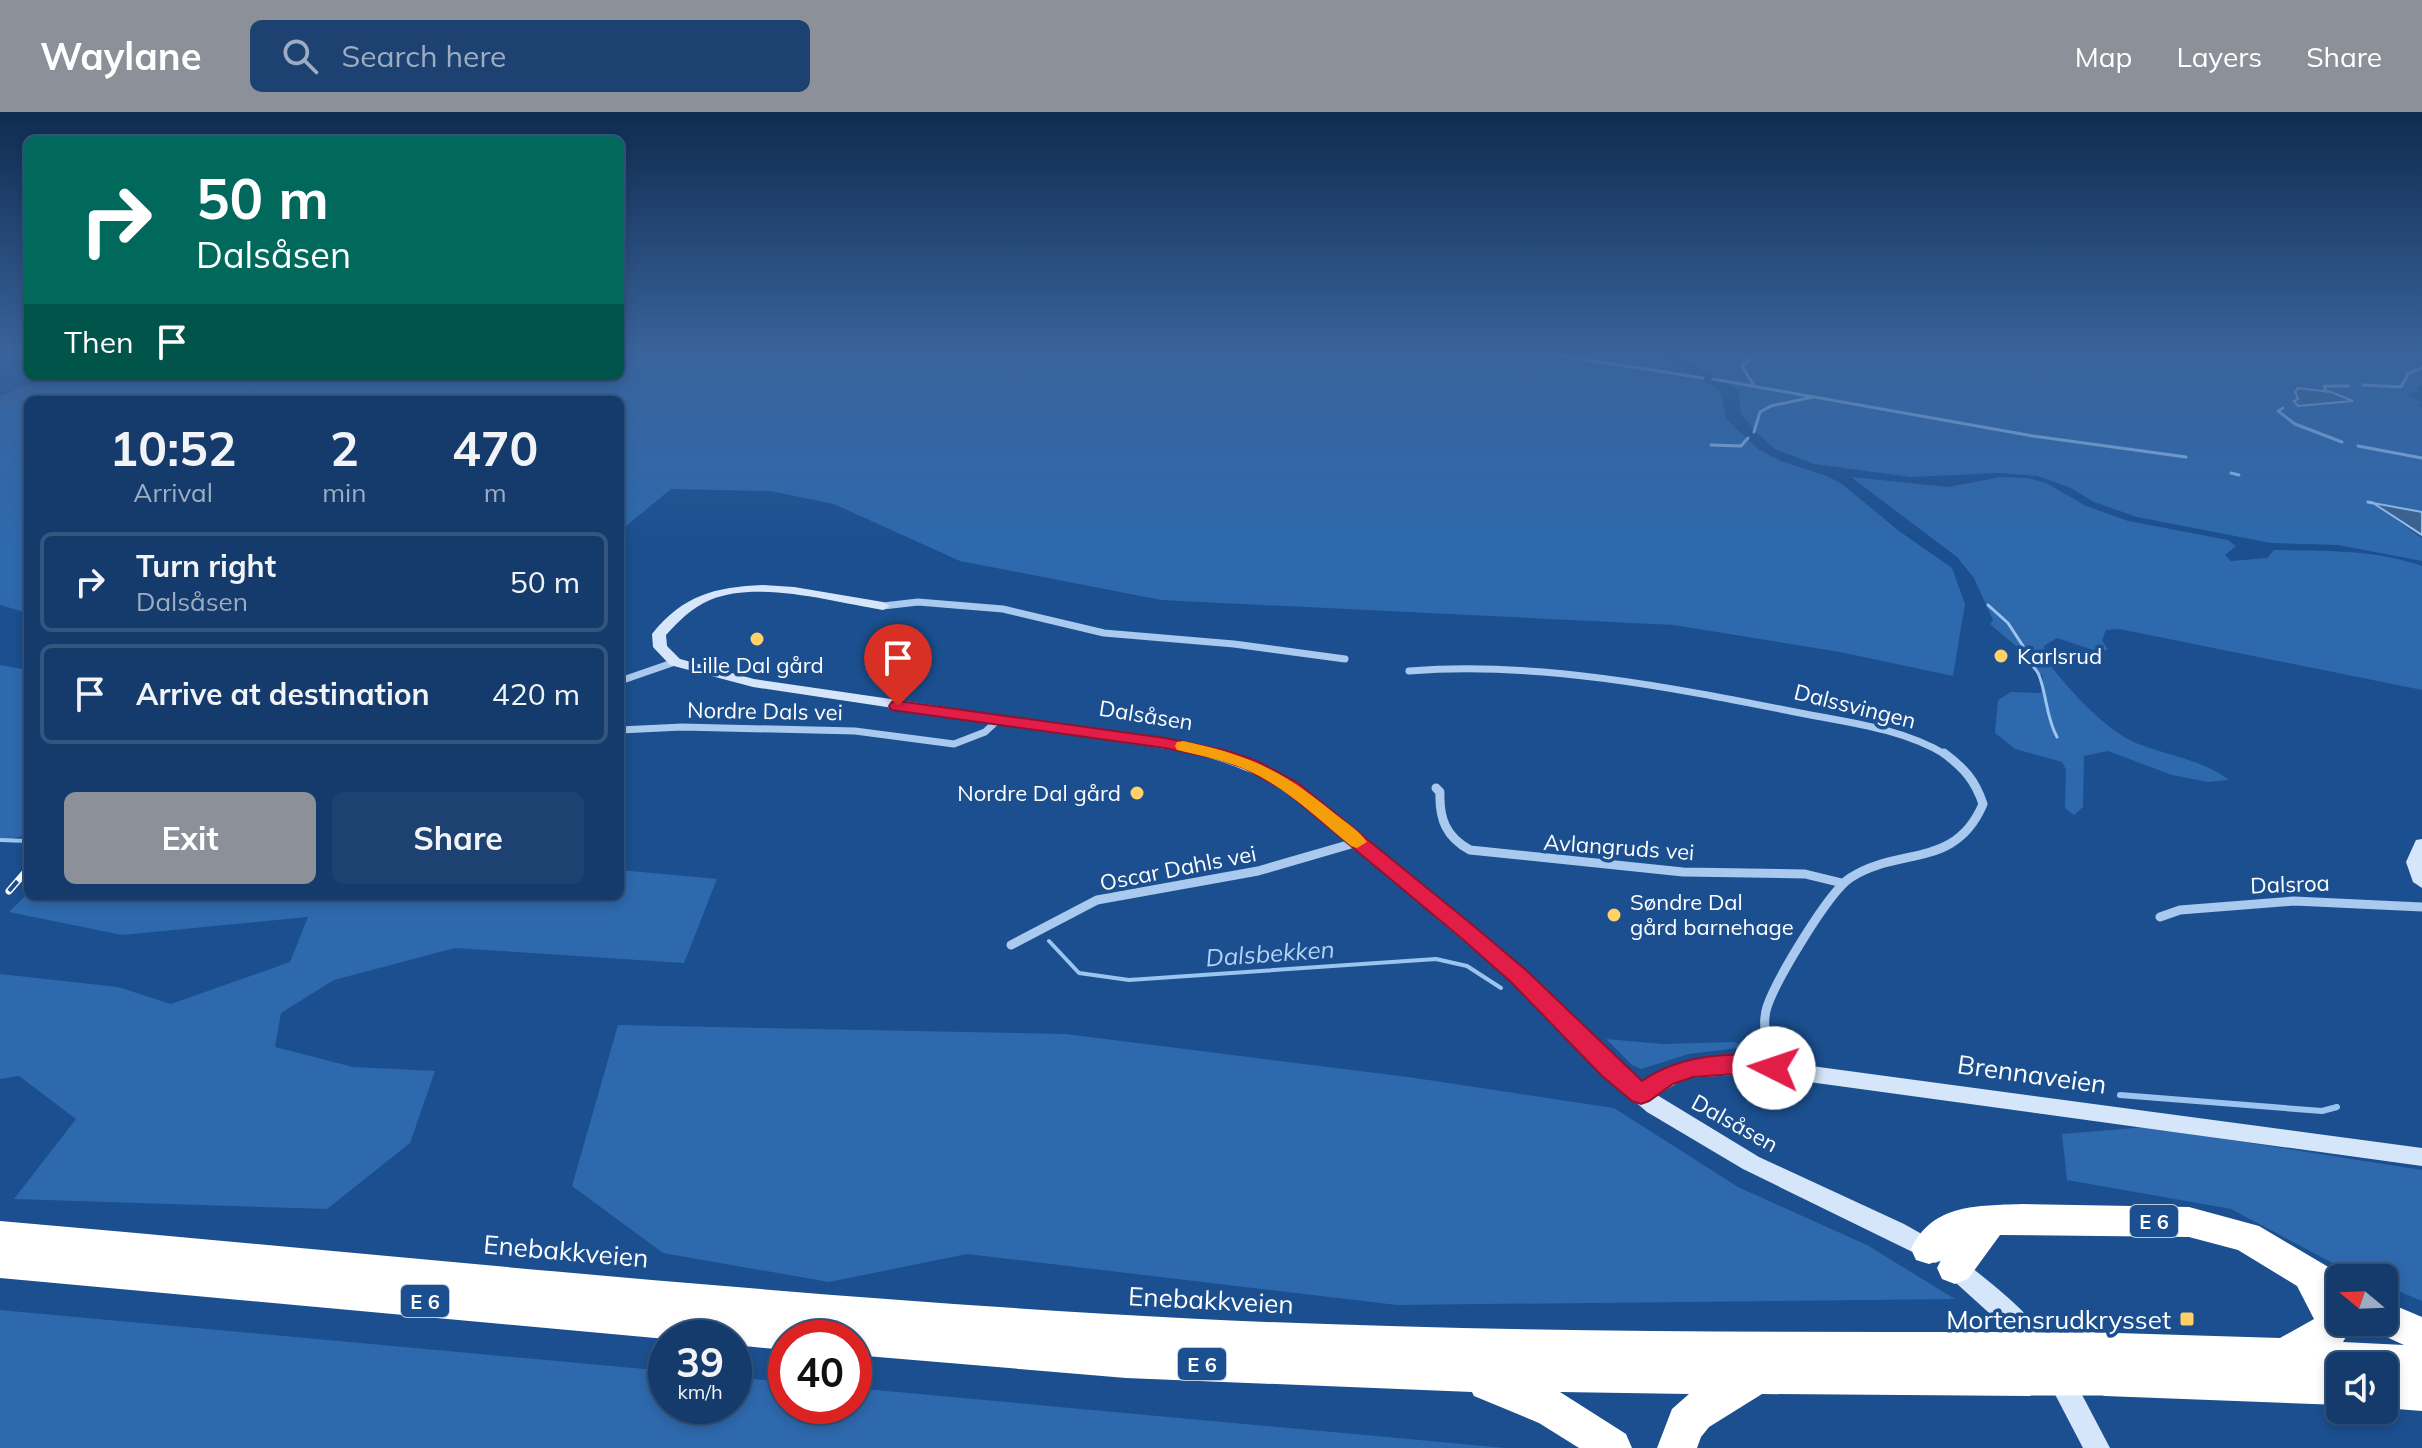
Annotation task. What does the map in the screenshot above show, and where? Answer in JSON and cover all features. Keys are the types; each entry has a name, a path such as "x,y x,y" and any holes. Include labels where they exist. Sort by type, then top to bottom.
{"highway":[{"name":"E 6","path":"1942,1258 1990,1221 2200,1223 2247,1237 2326,1285"},
{"name":"Enebakkveien","path":"0,1236 790,1306 1146,1333 2019,1364 2095,1364 2285,1355 2422,1364"},
{"name":"Enebakkveien","path":"0,1262 768,1331"},
{"name":"E 6","path":"2285,1355 2329,1331 2334,1325 2331,1307 2306,1274"},
{"path":"2398,1324 2422,1335"},
{"name":"Enebakkveien","path":"872,1340 1126,1360 1463,1374 1758,1376 2019,1364"},
{"name":"Enebakkveien","path":"2095,1364 2326,1385"},
{"name":"E 6","path":"1463,1374 1517,1392 1573,1420 1612,1448"},
{"path":"1677,1448 1683,1427 1697,1411 1758,1376"},
{"path":"2398,1390 2422,1392"}],"street":[{"path":"624,680 675,662 660,647 659,634 667,622 694,603 730,592 776,588 883,606 918,602 1003,609 1096,631 1234,644 1345,659"},
{"name":"Dalsåsen","path":"675,662 767,686 1142,739 1222,755 1264,771 1292,787 1519,977 1610,1068 1685,1126 1751,1163 1942,1258 2007,1313 2038,1349 2070,1395 2097,1448"},
{"name":"Dalssvingen","path":"1409,671 1460,667 1608,679 1684,689 1904,736 1943,753 1964,768 1977,785 1983,804 1971,829 1942,849 1860,873 1842,883"},
{"name":"Nordre Dals vei","path":"624,730 682,727 855,731 954,744 985,732 998,720"},
{"name":"Avlangruds vei","path":"1436,788 1440,792 1444,829 1456,842 1470,850 1651,870 1805,874 1842,883"},
{"name":"Oscar Dahls vei","path":"1011,945 1097,900 1258,871 1358,842"},
{"path":"2422,844 2415,862 2422,882"},
{"path":"1774,1068 1766,1034 1767,1007 1842,883"},
{"name":"Dalsroa","path":"2160,917 2180,910 2294,901 2422,907"},
{"name":"Brennaveien","path":"1641,1094 1664,1078 1692,1068 1736,1065 1774,1068 2422,1157"}],"shaded area":[{"path":"0,416 24,416 24,612 0,605"},
{"path":"624,416 1726,416 1758,449 1842,484 1899,531 1952,568 1965,604 1953,676 1840,652 1674,625 1161,600 960,561 834,504 770,491 671,489 624,528"},
{"path":"1743,416 2422,416 2422,512 2372,503 2422,538 2422,561 2338,545 2271,543 2137,517 2094,502 2069,487 2037,476 1999,473 1911,477 1814,464 1775,449"},
{"path":"1851,477 1948,487 2001,477 2028,478 2046,483 2086,506 2128,521 2228,540 2236,546 2225,555 2231,561 2267,558 2274,550 2330,551 2386,556 2422,566 2422,690 2119,629 2106,630 2102,640 2108,650 2096,651 2057,638 2044,646 2045,658 2074,694 2099,718 2136,743 2196,762 2229,780 2208,782 2172,775 2108,751 2084,756 2083,807 2074,815 2065,808 2066,770 2062,762 2015,749 1995,733 1998,700 2011,692 2041,693 2043,676 2016,652 2017,647 1990,624 1993,620 1974,578 1957,557"},
{"path":"2373,503 2422,512 2422,535"},
{"path":"881,656 933,664 919,677 864,670"},
{"path":"0,665 24,669 24,836 0,841"},
{"path":"624,870 717,879 684,963 455,948 334,980 281,1013 275,1047 353,1067 435,1071 410,1143 327,1209 14,1199 76,1119 19,1076 0,1079 0,974 118,987 171,1004 290,962 308,917 122,935 9,912 24,897 24,900 624,900"},
{"path":"618,1025 1066,1034 1408,1077 1614,1108 1738,1187 1867,1245 1955,1299 1397,1305 967,1254 829,1282 663,1253 572,1186"},
{"path":"1606,1039 1663,1044 1735,1042 1746,1047 1689,1054 1641,1069 1632,1065"},
{"path":"2147,1127 2422,1170 2422,1301 2398,1291 2398,1264 2334,1264 2231,1209 2067,1180 2062,1134"},
{"path":"0,1310 648,1369 648,1424 752,1424 752,1379 768,1380 768,1424 872,1424 872,1390 1506,1448 0,1448"}],"waterway":[{"path":"1754,432 1759,416"},
{"path":"1923,416 2033,436 2186,457"},
{"path":"2285,416 2295,424 2342,442"},
{"path":"1711,445 1741,446 1748,438"},
{"path":"2358,446 2422,458"},
{"path":"2231,473 2239,475"},
{"path":"2368,502 2373,503"},
{"name":"Dalsbekken","path":"1988,605 2008,623 2023,646 2020,650 2022,654 2037,672 2057,737"},
{"name":"Dalsbekken","path":"0,840 24,841"},
{"name":"Dalsbekken","path":"1049,941 1079,973 1129,980 1436,959 1467,966 1501,988"},
{"path":"2120,1095 2322,1111 2337,1107"}],"railway":[{"path":"9,891 24,874"}],"slow traffic":[{"path":"1183,746 1222,755 1264,771 1292,787 1357,842"}],"place":[{"name":"Lille Dal gård","path":"757,639"},
{"name":"Karlsrud","path":"2001,656"},
{"name":"Nordre Dal gård","path":"1137,793"},
{"name":"Søndre Dal gård barnehage","path":"1614,915"},
{"name":"Mortensrudkrysset","path":"2187,1319"}],"route":[{"path":"898,706 1165,743 1250,764 1292,787 1468,932 1641,1094 1675,1072 1692,1068 1736,1065 1774,1068"}]}
